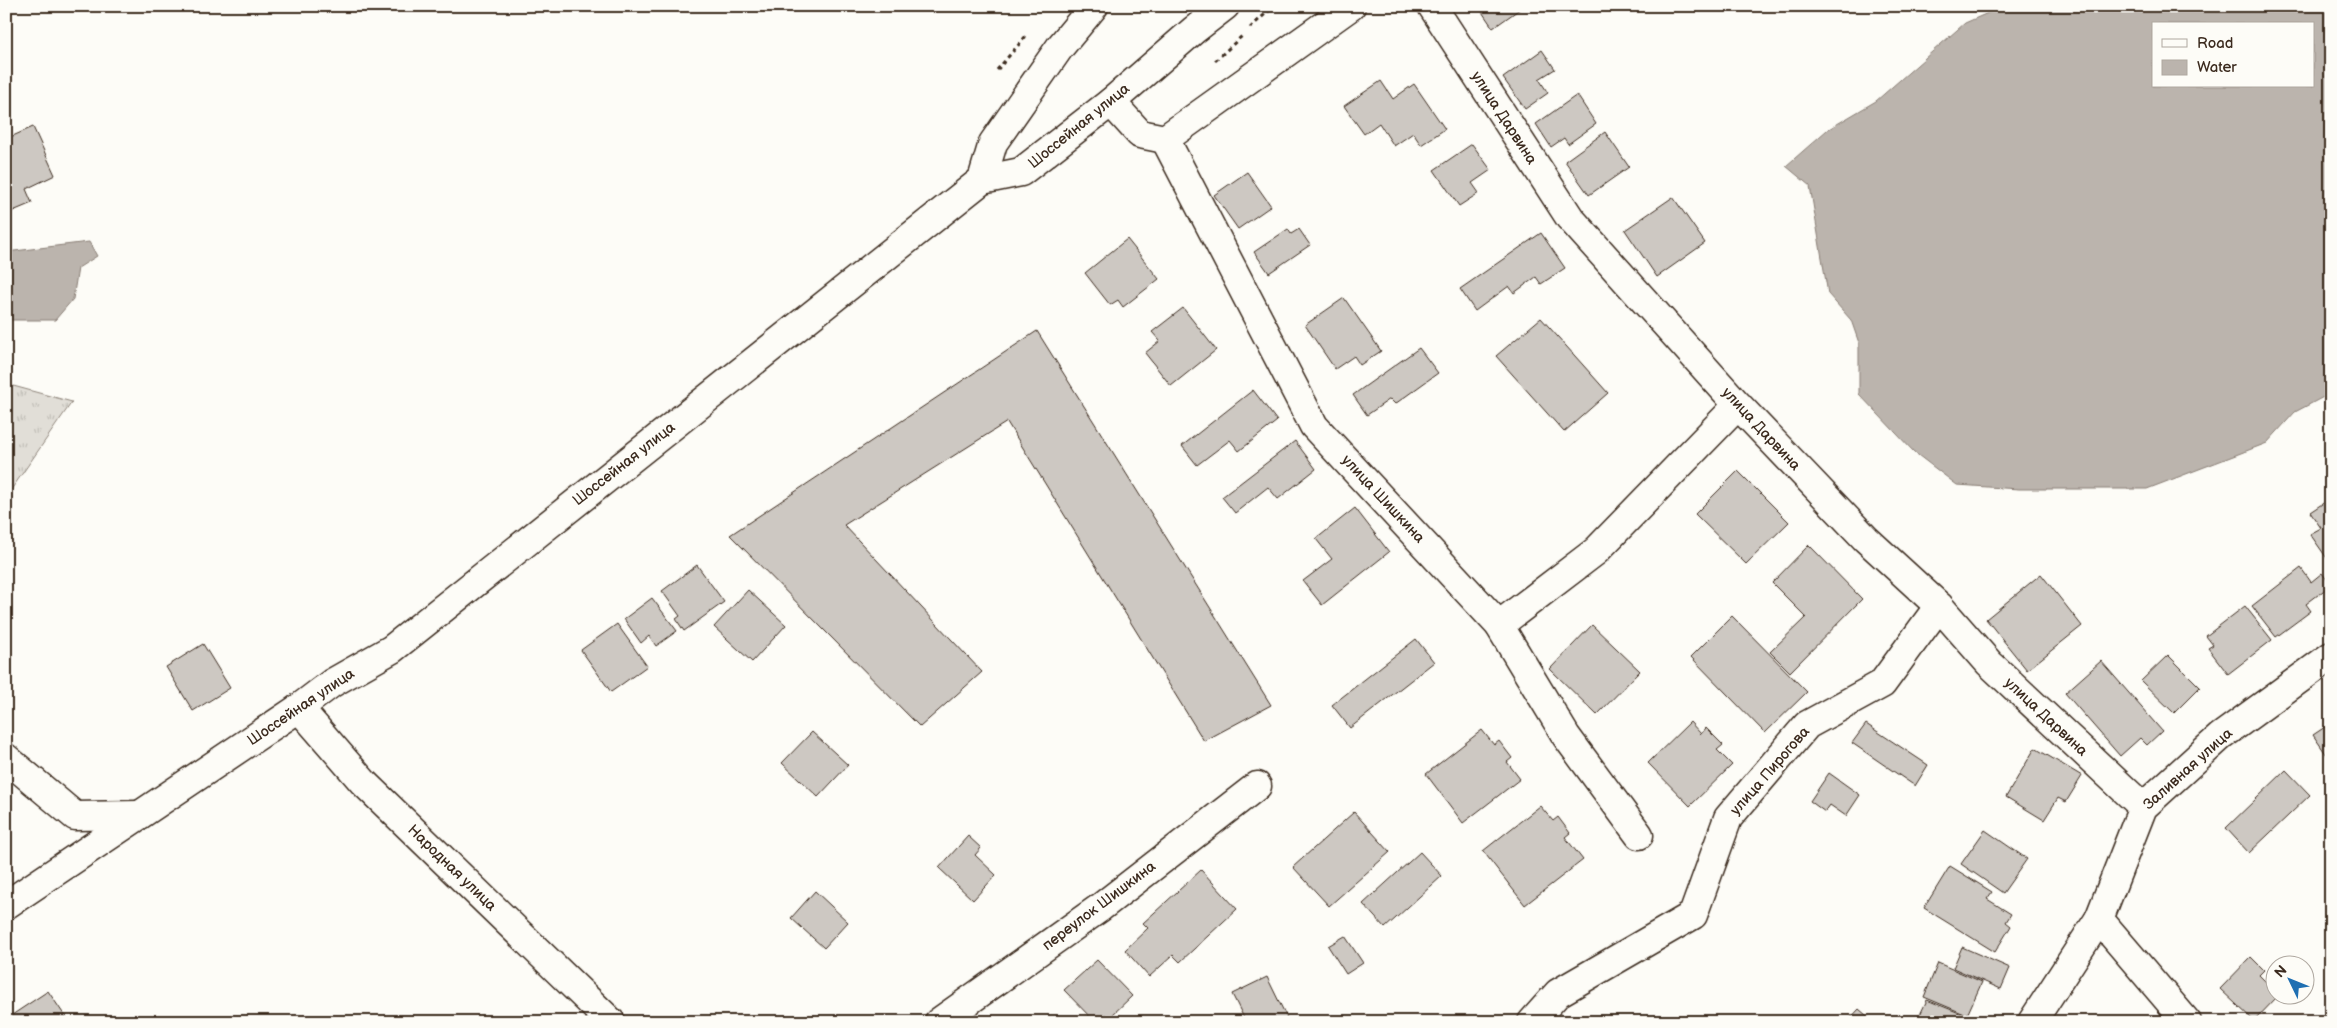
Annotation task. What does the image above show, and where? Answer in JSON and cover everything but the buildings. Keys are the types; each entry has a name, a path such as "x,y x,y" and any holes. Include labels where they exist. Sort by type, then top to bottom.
{"street":[{"path":"982,180 992,143 1060,47 1094,6"},
{"name":"Шоссейная улица","path":"6,905 299,708 332,683 392,649 982,180 1022,172 1111,102 1194,30 1226,6"},
{"path":"1111,102 1140,134 1165,138 1350,6"},
{"name":"улица Дарвина","path":"1432,6 1570,218 1738,405 1866,539 1939,606 1989,663 2143,807"},
{"name":"улица Шишкина","path":"1165,138 1314,426 1499,625 1566,736 1639,835"},
{"path":"1499,625 1596,551 1738,405"},
{"name":"улица Пирогова","path":"1532,1022 1558,993 1693,915 1728,818 1808,725 1882,684 1939,606"},
{"name":"Заливная улица","path":"2032,1022 2099,919 2143,807 2220,737 2329,659"},
{"name":"Народная улица","path":"299,708 364,783 611,1022"},
{"path":"6,758 75,816 139,815"},
{"name":"переулок Шишкина","path":"939,1022 1101,906 1257,786"},
{"path":"2099,919 2187,1022"}],"green space":[{"path":"6,384 72,402 6,497"}],"water":[{"path":"2004,6 2331,6 2331,393 2295,412 2267,443 2147,489 2019,489 1957,485 1914,452 1859,394 1859,343 1851,320 1828,294 1810,186 1786,166 1827,130 1876,101 1965,23"},
{"path":"89,242 97,256 78,268 73,299 55,320 6,320 6,252"}]}
